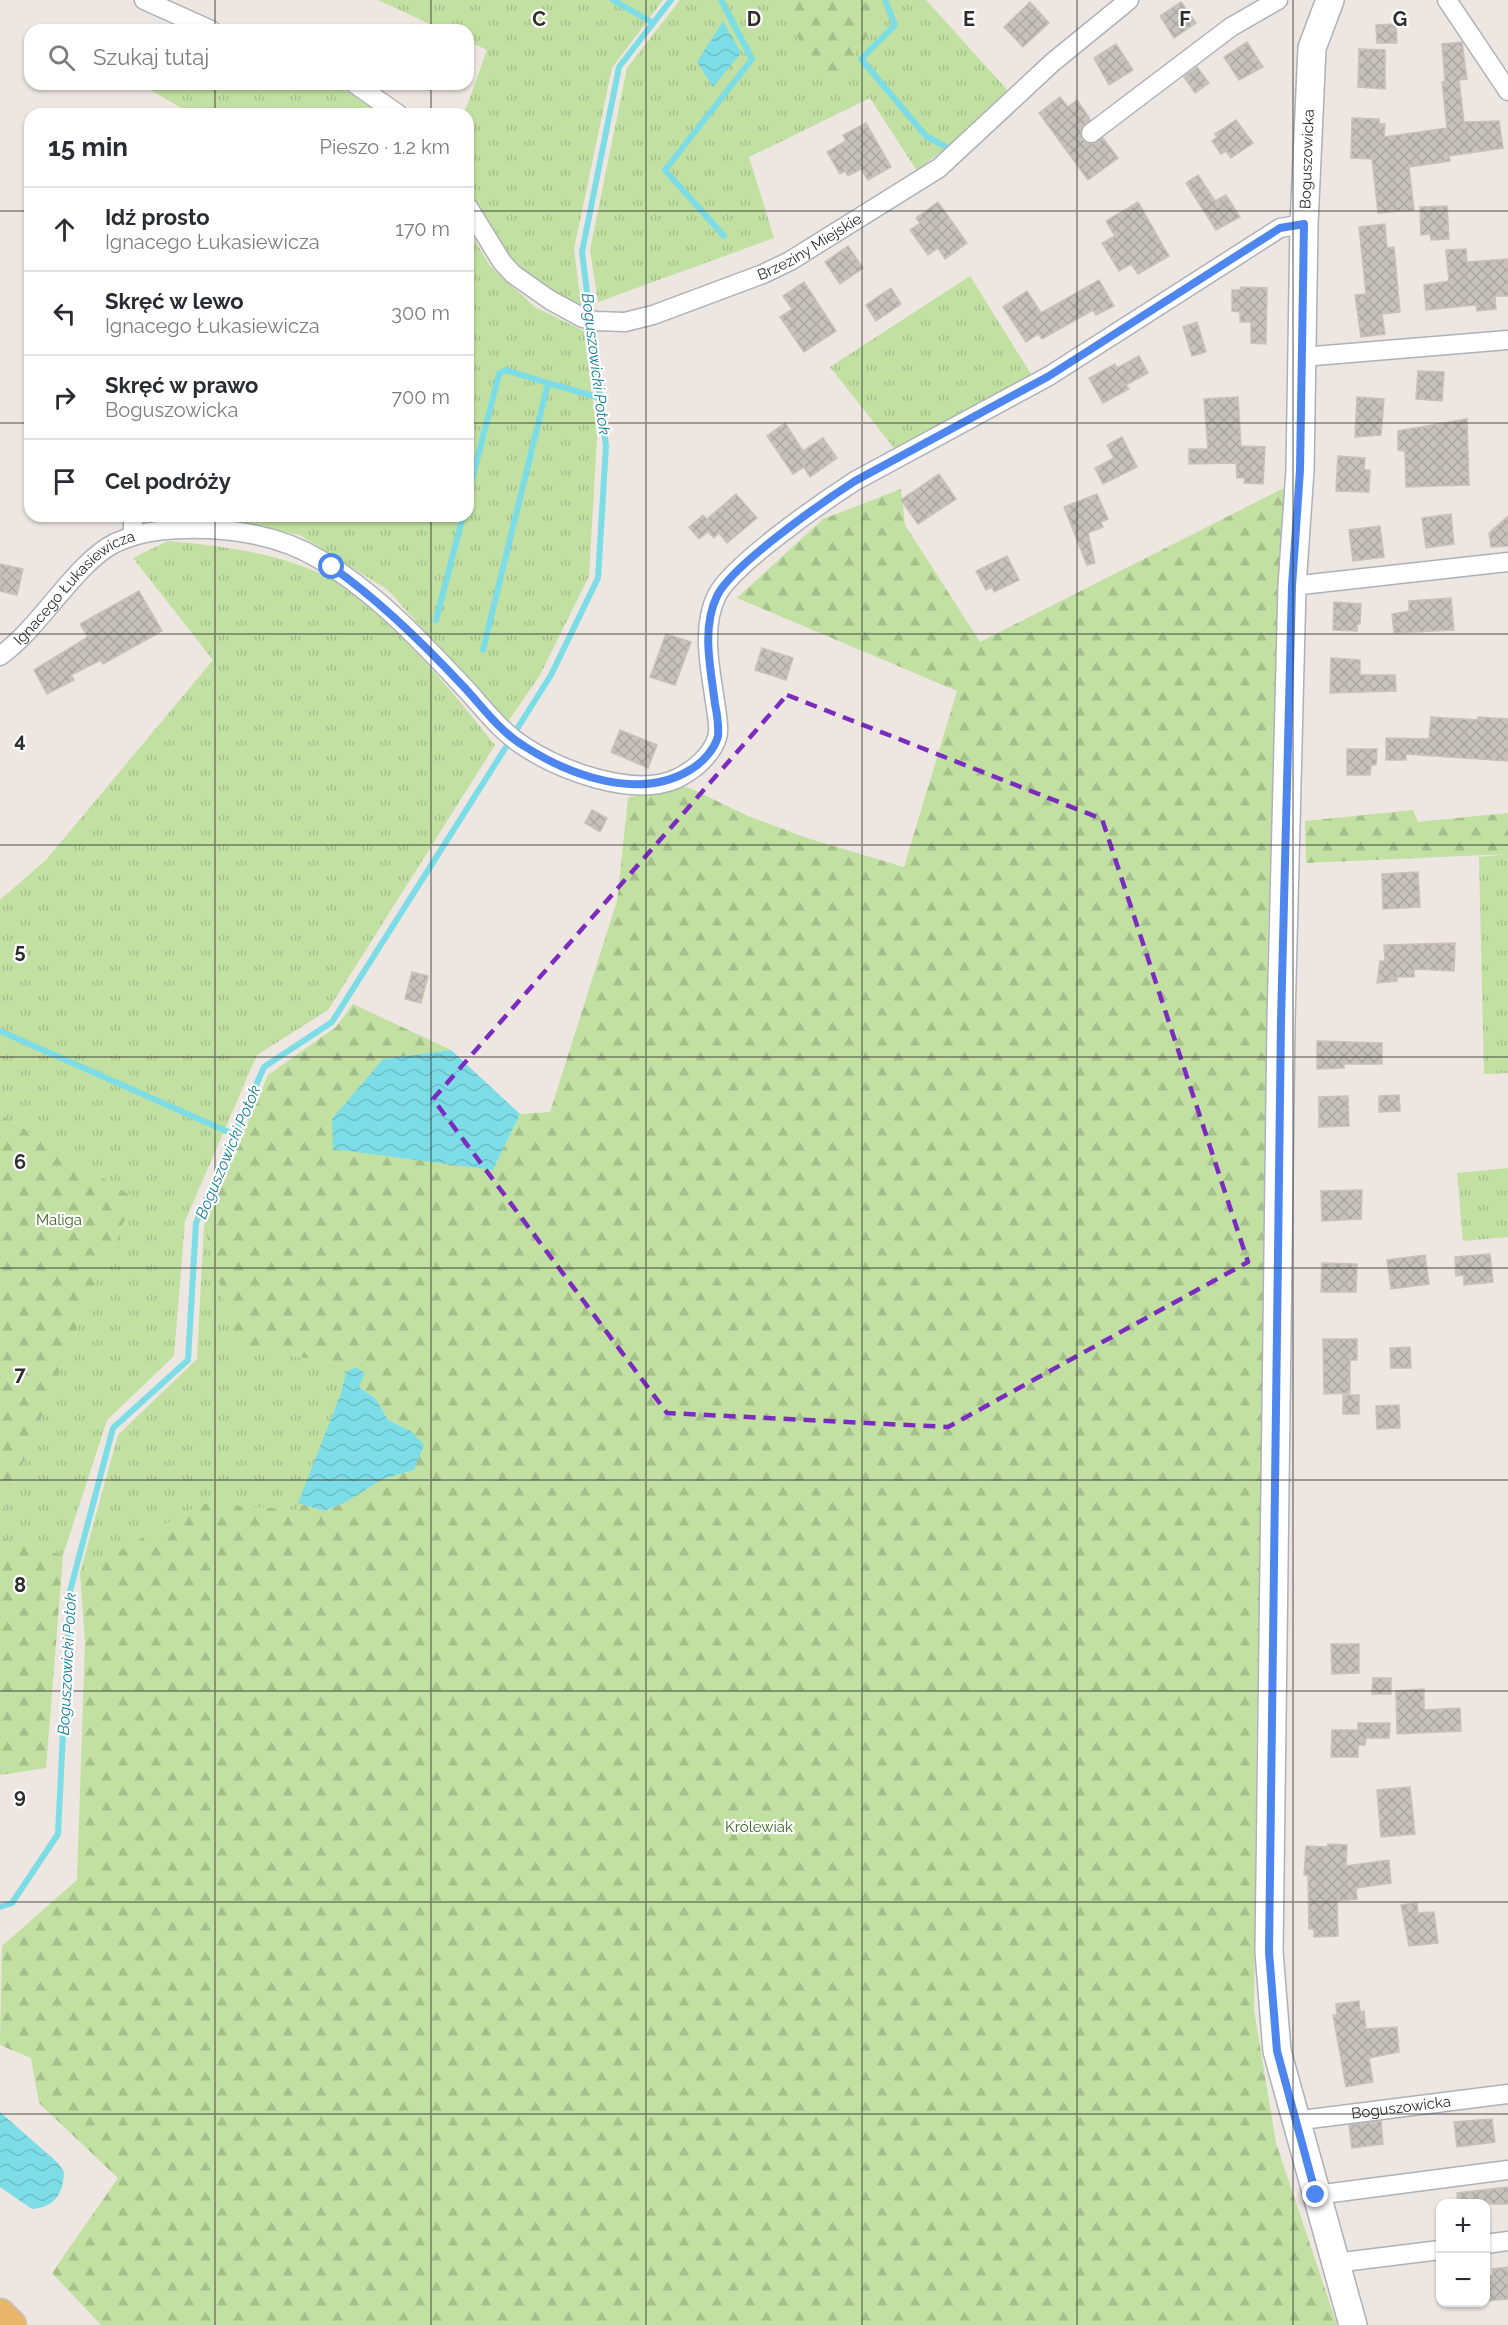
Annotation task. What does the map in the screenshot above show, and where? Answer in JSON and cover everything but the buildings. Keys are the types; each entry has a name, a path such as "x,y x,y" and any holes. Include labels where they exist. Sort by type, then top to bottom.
{"main road":[{"path":"0,2314 11,2325"}],"street":[{"path":"144,0 198,24"},
{"name":"Brzeziny Miejskie","path":"474,217 492,248 513,274 550,300 590,319 625,322 653,315 763,274 814,246 957,154 1053,62 1129,0"},
{"path":"1091,133 1231,27 1278,0"},
{"name":"Boguszowicka","path":"1330,0 1312,48 1304,224 1300,470 1292,586 1281,1021 1269,1952 1277,2051 1294,2121 1353,2325"},
{"path":"1447,0 1508,91"},
{"path":"364,90 389,108"},
{"name":"Ignacego Łukasiewicza","path":"0,656 29,632 101,552 133,536 173,529 224,530 268,538 304,551 332,567 376,600 464,687 498,725 522,746 602,780 641,785 667,781 702,761 717,739 718,722 709,650 711,611 722,587 741,567 829,498 855,481 1049,376 1280,228 1304,224"},
{"path":"1302,357 1508,340"},
{"path":"133,522 133,536"},
{"path":"1292,586 1508,562"},
{"name":"Boguszowicka","path":"1294,2121 1508,2094"},
{"path":"1316,2195 1508,2170"},
{"path":"1490,2243 1508,2241"},
{"path":"1335,2263 1436,2250"}],"highlighted area":[{"path":"787,695 1102,819 1248,1262 948,1427 667,1413 433,1099"}],"green space":[{"path":"378,0 663,0 612,68 574,249 582,311 528,277 500,245 474,202 474,108 466,108 487,50 474,44 474,24 430,24"},
{"path":"680,0 926,0 1011,94 917,171 870,98 749,157 774,238 598,302 590,250 627,68"},
{"path":"781,0 876,0 883,16 852,57 836,92 797,36"},
{"path":"344,90 374,108 182,108 152,91"},
{"path":"474,238 490,266 535,307 584,331 597,436 589,576 540,675 507,723 388,590 300,535 236,522 474,522"},
{"path":"970,276 1034,379 892,454 894,448 830,367"},
{"name":"Królewiak","path":"1284,488 1267,961 1267,1308 1257,1699 1254,2010 1276,2143 1337,2325 101,2325 52,2273 118,2178 39,2103 31,2058 0,2045 2,1946 77,1880 85,1643 80,1573 203,1503 297,1510 298,1503 324,1511 344,1503 383,1479 414,1470 411,1431 388,1420 376,1399 359,1387 356,1367 236,1346 204,1225 268,1075 336,1027 353,1004 451,1050 383,1059 493,1170 520,1114 550,1112 617,901 628,798 673,784 692,789 748,816 810,839 904,867 957,691 737,598 823,519 901,489 905,525 980,642"},
{"path":"168,541 252,552 292,563 336,581 380,617 415,651 495,745 328,1010 257,1055 185,1221 174,1356 107,1420 63,1555 0,1537 0,1520 99,1274 135,1198 0,1114 0,900 46,860 213,660 133,558"},
{"path":"1413,810 1418,822 1508,813 1508,854 1306,863 1305,821"},
{"path":"1508,854 1508,1073 1484,1074 1479,857"},
{"name":"Maliga","path":"0,1114 135,1198 99,1274 0,1520"},
{"path":"1508,1168 1508,1237 1463,1241 1457,1173"},
{"path":"204,1225 236,1346 356,1367 346,1372 341,1393 297,1511 203,1503 80,1573 118,1435 197,1359"},
{"path":"0,1537 63,1555 46,1768 0,1775"}],"water":[{"path":"723,21 741,53 713,87 697,62"},
{"path":"451,1050 520,1114 493,1170 333,1149 332,1119 383,1059"},
{"path":"356,1367 365,1373 359,1387 376,1399 388,1420 411,1431 424,1445 414,1470 383,1479 344,1503 324,1511 298,1503 341,1393 346,1372"},
{"path":"0,2112 58,2163 64,2172 60,2193 47,2205 32,2209 0,2187"}],"waterway":[{"path":"613,0 653,23"},
{"name":"Boguszowicki Potok","path":"517,729 551,675 598,578 606,446 582,252 619,67 671,0"},
{"path":"721,0 752,59 665,170 724,236"},
{"path":"885,0 895,25 861,59 926,136 946,147"},
{"path":"474,472 499,374 505,370 548,383"},
{"path":"483,650 548,383 600,398"},
{"path":"436,620 461,522"},
{"name":"Boguszowicki Potok","path":"0,1907 12,1903 58,1834 70,1591 113,1428 188,1360 196,1223 264,1067 332,1022 506,747"},
{"path":"0,1031 235,1135"}],"route":[{"path":"332,567 376,600 464,687 498,725 522,746 602,780 641,785 675,779 702,761 717,739 718,722 709,650 711,611 722,587 741,567 829,498 855,481 939,434 1026,390 1152,312 1280,228 1304,224 1300,470 1292,586 1281,1021 1276,1586 1269,1952 1277,2051 1294,2121 1316,2195"}]}
